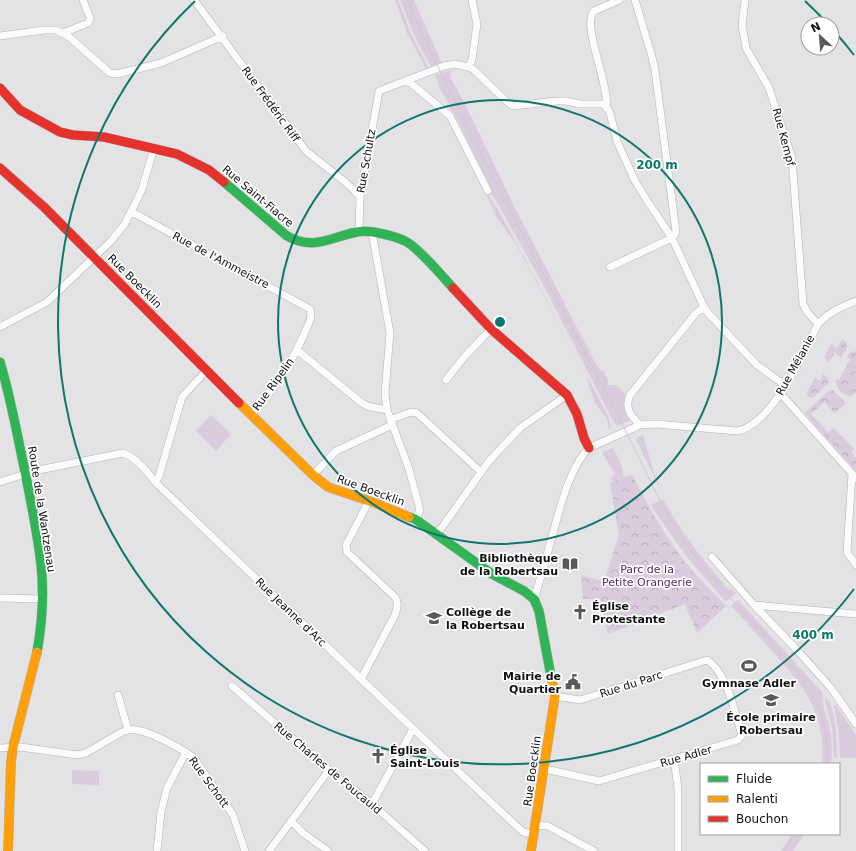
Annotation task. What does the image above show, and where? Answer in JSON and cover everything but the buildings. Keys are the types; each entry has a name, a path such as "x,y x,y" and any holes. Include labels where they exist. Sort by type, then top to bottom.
{"street":[{"path":"63,33 88,23 90,18 83,0"},
{"name":"Rue Frédéric Riff","path":"194,0 223,36 285,124 306,151 344,181 360,197"},
{"path":"468,67 472,60 477,24 472,0"},
{"path":"620,0 594,11 590,19 594,44 606,94 606,106 610,113 620,148 635,181 672,238 708,313 757,365 786,386"},
{"path":"610,267 672,238 676,232 655,70 635,0"},
{"name":"Rue Kempf","path":"745,0 742,25 746,48 769,88 792,158 803,304 808,313 818,324"},
{"path":"0,36 44,30 56,30 63,33 88,52 110,73 118,74 161,63 223,36"},
{"path":"488,191 450,116 407,80 444,66 454,64 473,69 513,106 566,101 580,104 600,103 606,106"},
{"name":"Rue Schultz","path":"359,231 360,197 379,91 407,80"},
{"name":"Rue Saint-Fiacre","path":"0,88 20,110 60,132 73,135 104,137 154,148 177,154 209,170 287,236 296,241 319,243 359,231 372,232 401,239 416,249 491,329 567,395 580,420 585,441 589,448"},
{"path":"0,327 47,302 117,234 132,212 142,189 154,148"},
{"name":"Rue Boecklin","path":"0,168 44,208 206,371 313,475 328,487 415,519 492,574 524,591 534,599 540,615 555,696 532,851"},
{"name":"Rue de l'Ammeistre","path":"132,212 310,309"},
{"path":"372,232 390,332 385,393 387,410 409,469 420,510 415,519"},
{"name":"Rue Mélanie","path":"589,448 640,425 649,424 729,431 742,430 750,426 781,394 818,324 825,316 856,301"},
{"path":"640,425 632,417 627,406 630,395 696,313 704,306"},
{"name":"Rue Ripelin","path":"251,415 284,372 297,350 311,316 310,309"},
{"path":"446,380 465,356 491,329"},
{"path":"297,350 362,404 387,410"},
{"name":"Route de la Wantzenau","path":"0,362 9,392 26,474 41,565 42,599 40,634 37,652 13,747 11,762 8,851"},
{"path":"155,482 182,397 206,371"},
{"path":"781,394 854,476 848,552 856,565"},
{"path":"436,534 489,461 520,428 567,395"},
{"path":"313,475 336,451 411,412 417,413 481,472"},
{"path":"534,599 562,500 574,471 589,448"},
{"name":"Rue Jeanne d'Arc","path":"26,474 123,453 128,454 149,473 155,482 413,729 523,832 535,836"},
{"path":"0,482 26,474"},
{"path":"361,679 395,615 398,601 348,552 346,545 369,501"},
{"path":"712,557 831,688 856,724"},
{"path":"0,598 42,599"},
{"path":"754,605 856,614"},
{"name":"Rue du Parc","path":"555,696 580,700 707,660"},
{"name":"Rue Adler","path":"545,769 599,781 738,740 742,735 729,692 712,663 707,660"},
{"name":"Rue Charles de Foucauld","path":"232,686 329,770 372,804 425,851"},
{"path":"0,748 13,747 78,755 86,753 128,730 118,695"},
{"path":"372,804 413,729"},
{"name":"Rue Schott","path":"128,730 137,730 148,734 186,752 194,758 233,815 245,851"},
{"path":"157,851 160,812 168,788 186,752"},
{"path":"674,759 678,788 678,851"},
{"path":"269,851 329,770"},
{"path":"291,821 328,851"},
{"path":"536,825 548,826 594,851"}],"green space":[{"path":"395,0 398,0 411,34 429,69 427,70 407,33"},
{"path":"400,0 414,0 442,64 432,68 415,37"},
{"path":"452,70 450,77 463,100 515,208 595,362 601,371 603,370 608,380 608,385 616,385 625,393 624,405 629,421 617,426 611,417 544,286 490,190 491,189 454,113 450,109 449,104 441,91 435,75"},
{"path":"483,187 497,208 577,358 516,244 497,218"},
{"path":"842,339 846,342 847,348 841,358 835,352 829,362 824,357 831,344 837,348"},
{"path":"855,351 856,393 850,397 840,390 836,379 839,380 850,360 847,357 849,353"},
{"path":"823,374 829,382 813,398 808,397 807,392 815,377 820,381"},
{"path":"587,377 608,416 611,429 609,430 606,418 593,398"},
{"path":"831,390 834,391 846,403 835,413 824,402 811,414 828,432 834,428 854,449 851,452 856,457 856,471 805,413"},
{"path":"211,415 231,434 216,451 196,431"},
{"path":"643,435 653,470 662,492 636,440 638,437"},
{"path":"613,448 623,470 623,478 614,481 610,479 615,474 602,452"},
{"name":"Parc de la Petite Orangerie","path":"632,474 651,511 673,546 694,573 726,606 697,633 685,604 608,634 600,599 583,599 581,575 599,580 606,576 619,535 610,483"},
{"path":"663,499 685,535 702,557 729,590 732,589 736,593 728,600 725,601 687,557 656,513 651,505"},
{"path":"738,600 823,693 823,706 829,725 831,738 831,763 822,763 821,731 812,704 805,691 775,654 731,606"},
{"path":"825,696 832,709 834,717 837,758 834,758 832,728"},
{"path":"834,705 836,705 856,735 856,758 840,758 839,735"},
{"path":"72,770 99,771 99,785 72,784"},
{"path":"791,835 803,835 793,851 781,851"}],"tram line":[{"path":"407,0 492,175 671,520 684,541 707,572 787,660 810,690 824,724 827,743 827,763"},
{"path":"784,851 794,835"}],"traffic: fast":[{"path":"224,182 287,236 297,240 314,243 362,231 395,237 405,241 416,249 430,262 453,288"},
{"path":"0,362 10,399 26,475 41,564 42,608 37,652"},
{"path":"409,517 415,519 492,574 524,591 534,599 539,611 552,682"}],"traffic: slow":[{"path":"239,403 313,475 328,487 375,503 409,517"},
{"path":"8,851 11,762 13,747 37,652"},
{"path":"531,851 555,696 552,682"}],"traffic: jam":[{"path":"0,88 20,110 60,132 73,135 104,137 177,154 209,170 224,182"},
{"path":"0,168 44,207 239,403"},
{"path":"453,288 491,329 567,395 577,414 584,438 589,448"}],"place":[{"name":"Bibliothèque de la Robertsau","path":"570,564"},
{"name":"Église Protestante","path":"580,612"},
{"name":"Collège de la Robertsau","path":"434,618"},
{"name":"Gymnase Adler","path":"749,666"},
{"name":"Mairie de Quartier","path":"573,682"},
{"name":"École primaire Robertsau","path":"771,700"},
{"name":"Église Saint-Louis","path":"378,756"}]}
